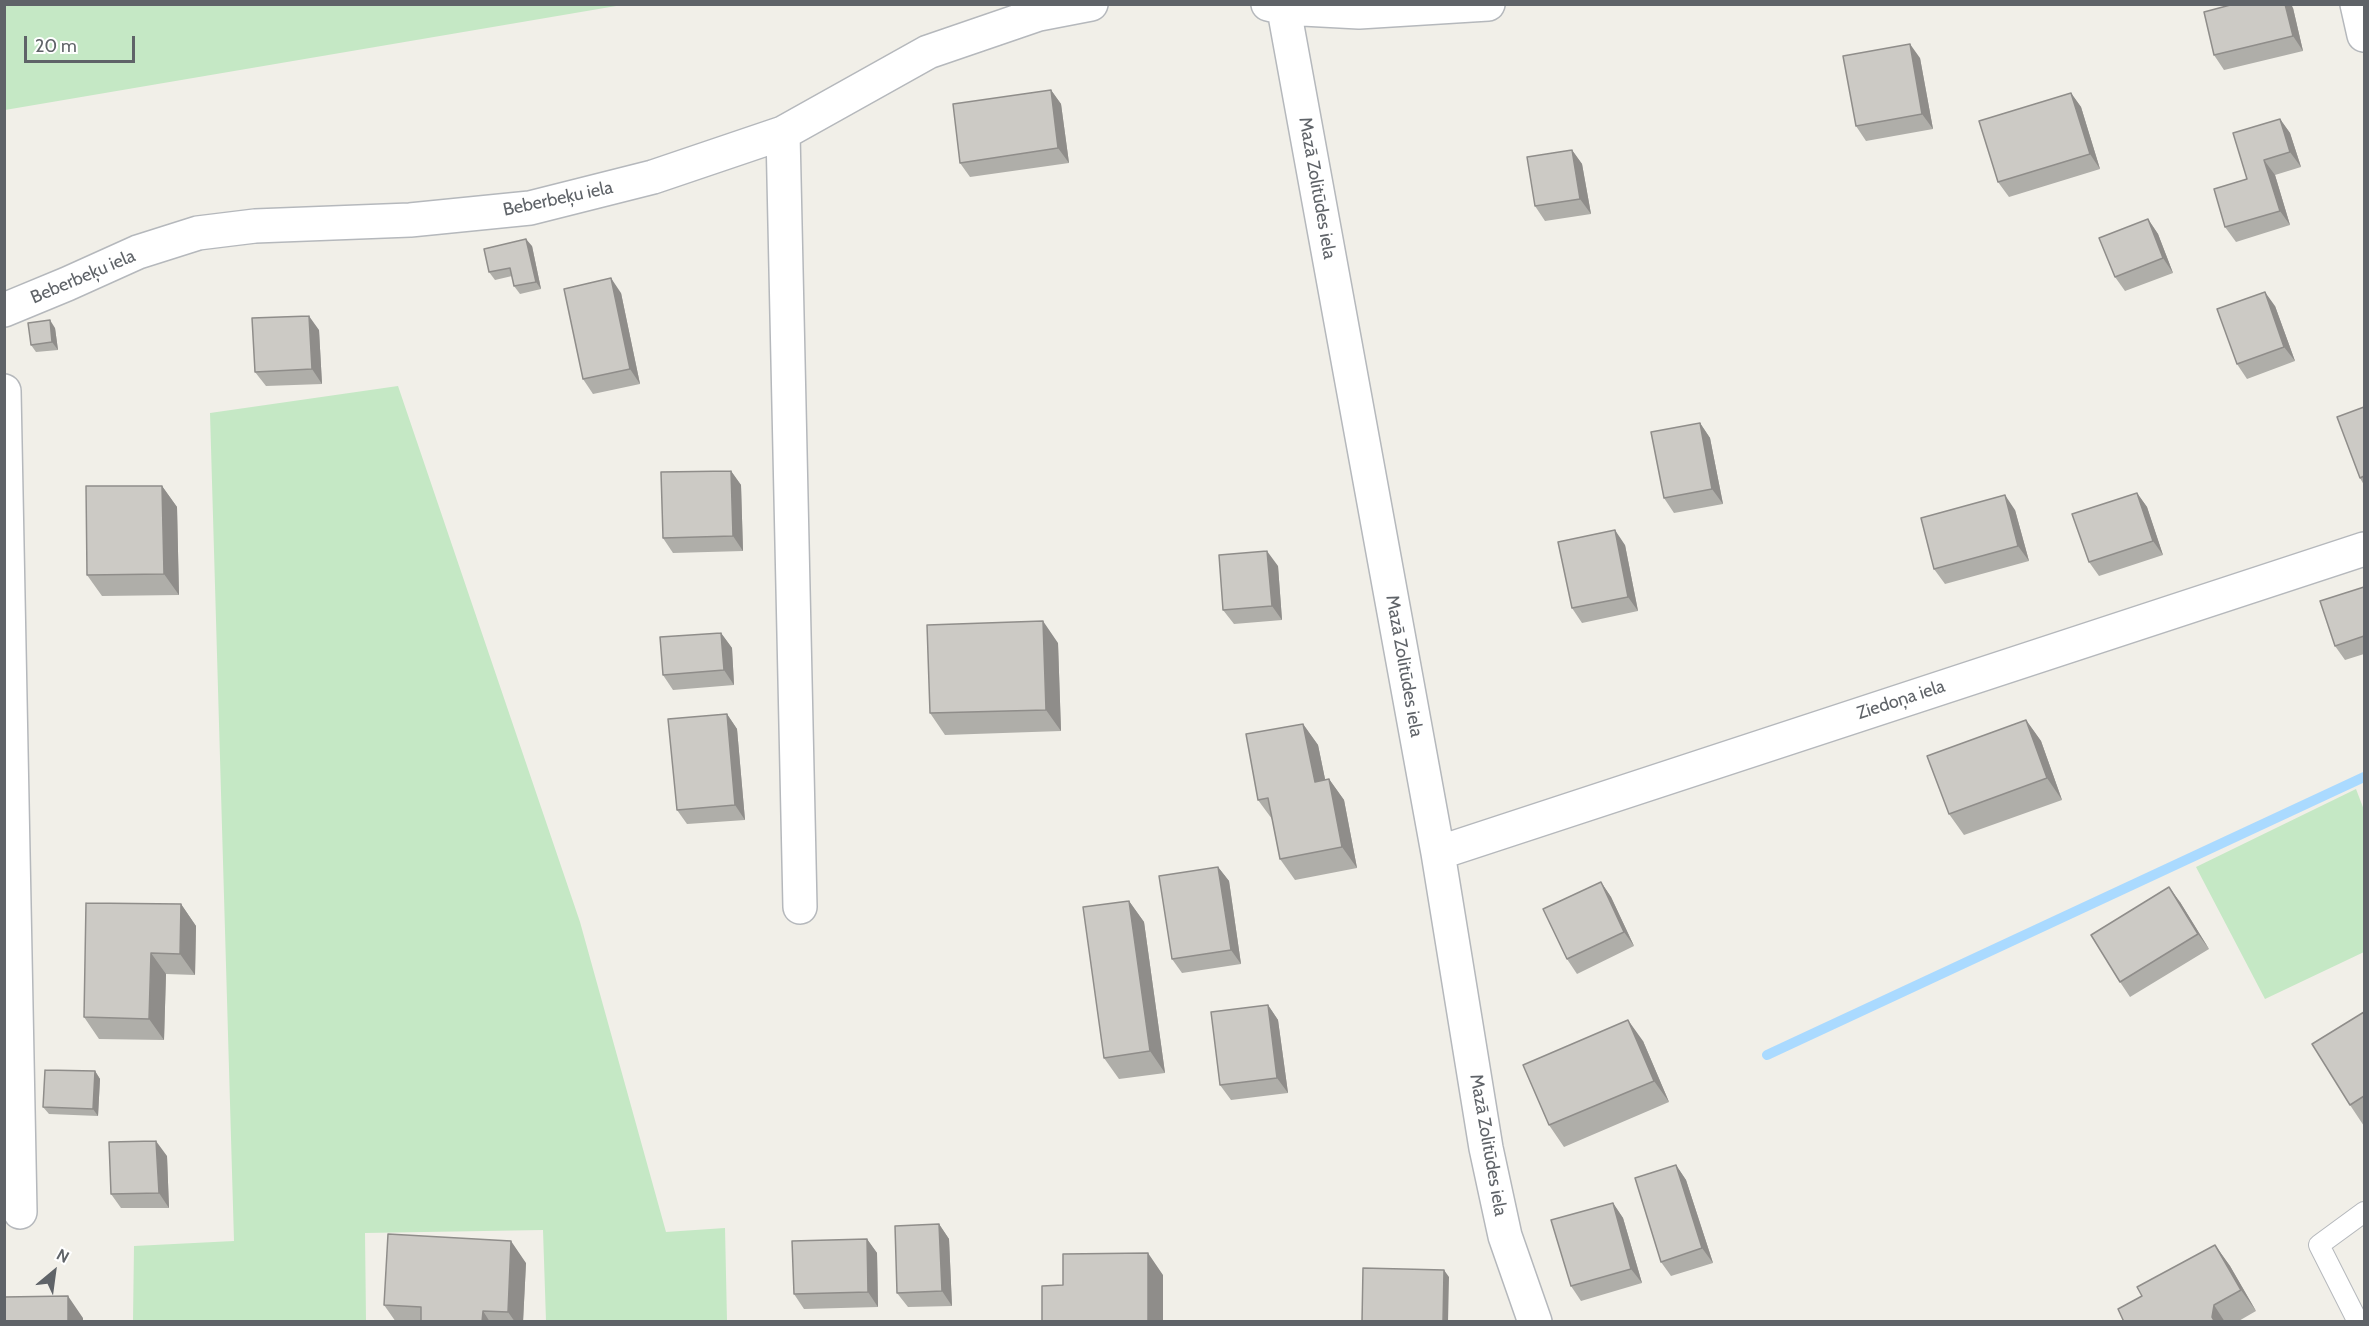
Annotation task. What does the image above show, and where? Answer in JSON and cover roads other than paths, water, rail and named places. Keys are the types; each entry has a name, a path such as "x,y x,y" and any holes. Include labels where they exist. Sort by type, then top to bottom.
{"street":[{"name":"Beberbeķu iela","path":"4,310 138,252 198,233 255,226 410,220 530,208 653,177 783,133 928,52 1038,14 1091,4"},
{"path":"1279,6 1359,12 1488,4"},
{"path":"2357,4 2364,35"},
{"name":"Mazā Zolitūdes iela","path":"1279,6 1438,853 1486,1148 1504,1236 1535,1322"},
{"path":"783,133 800,907"},
{"path":"4,391 20,1212"},
{"name":"Ziedoņa iela","path":"1438,853 2364,549"}],"lane":[{"path":"2358,1322 2319,1245 2364,1212"}],"waterway":[{"path":"1767,1055 2364,777"}]}
